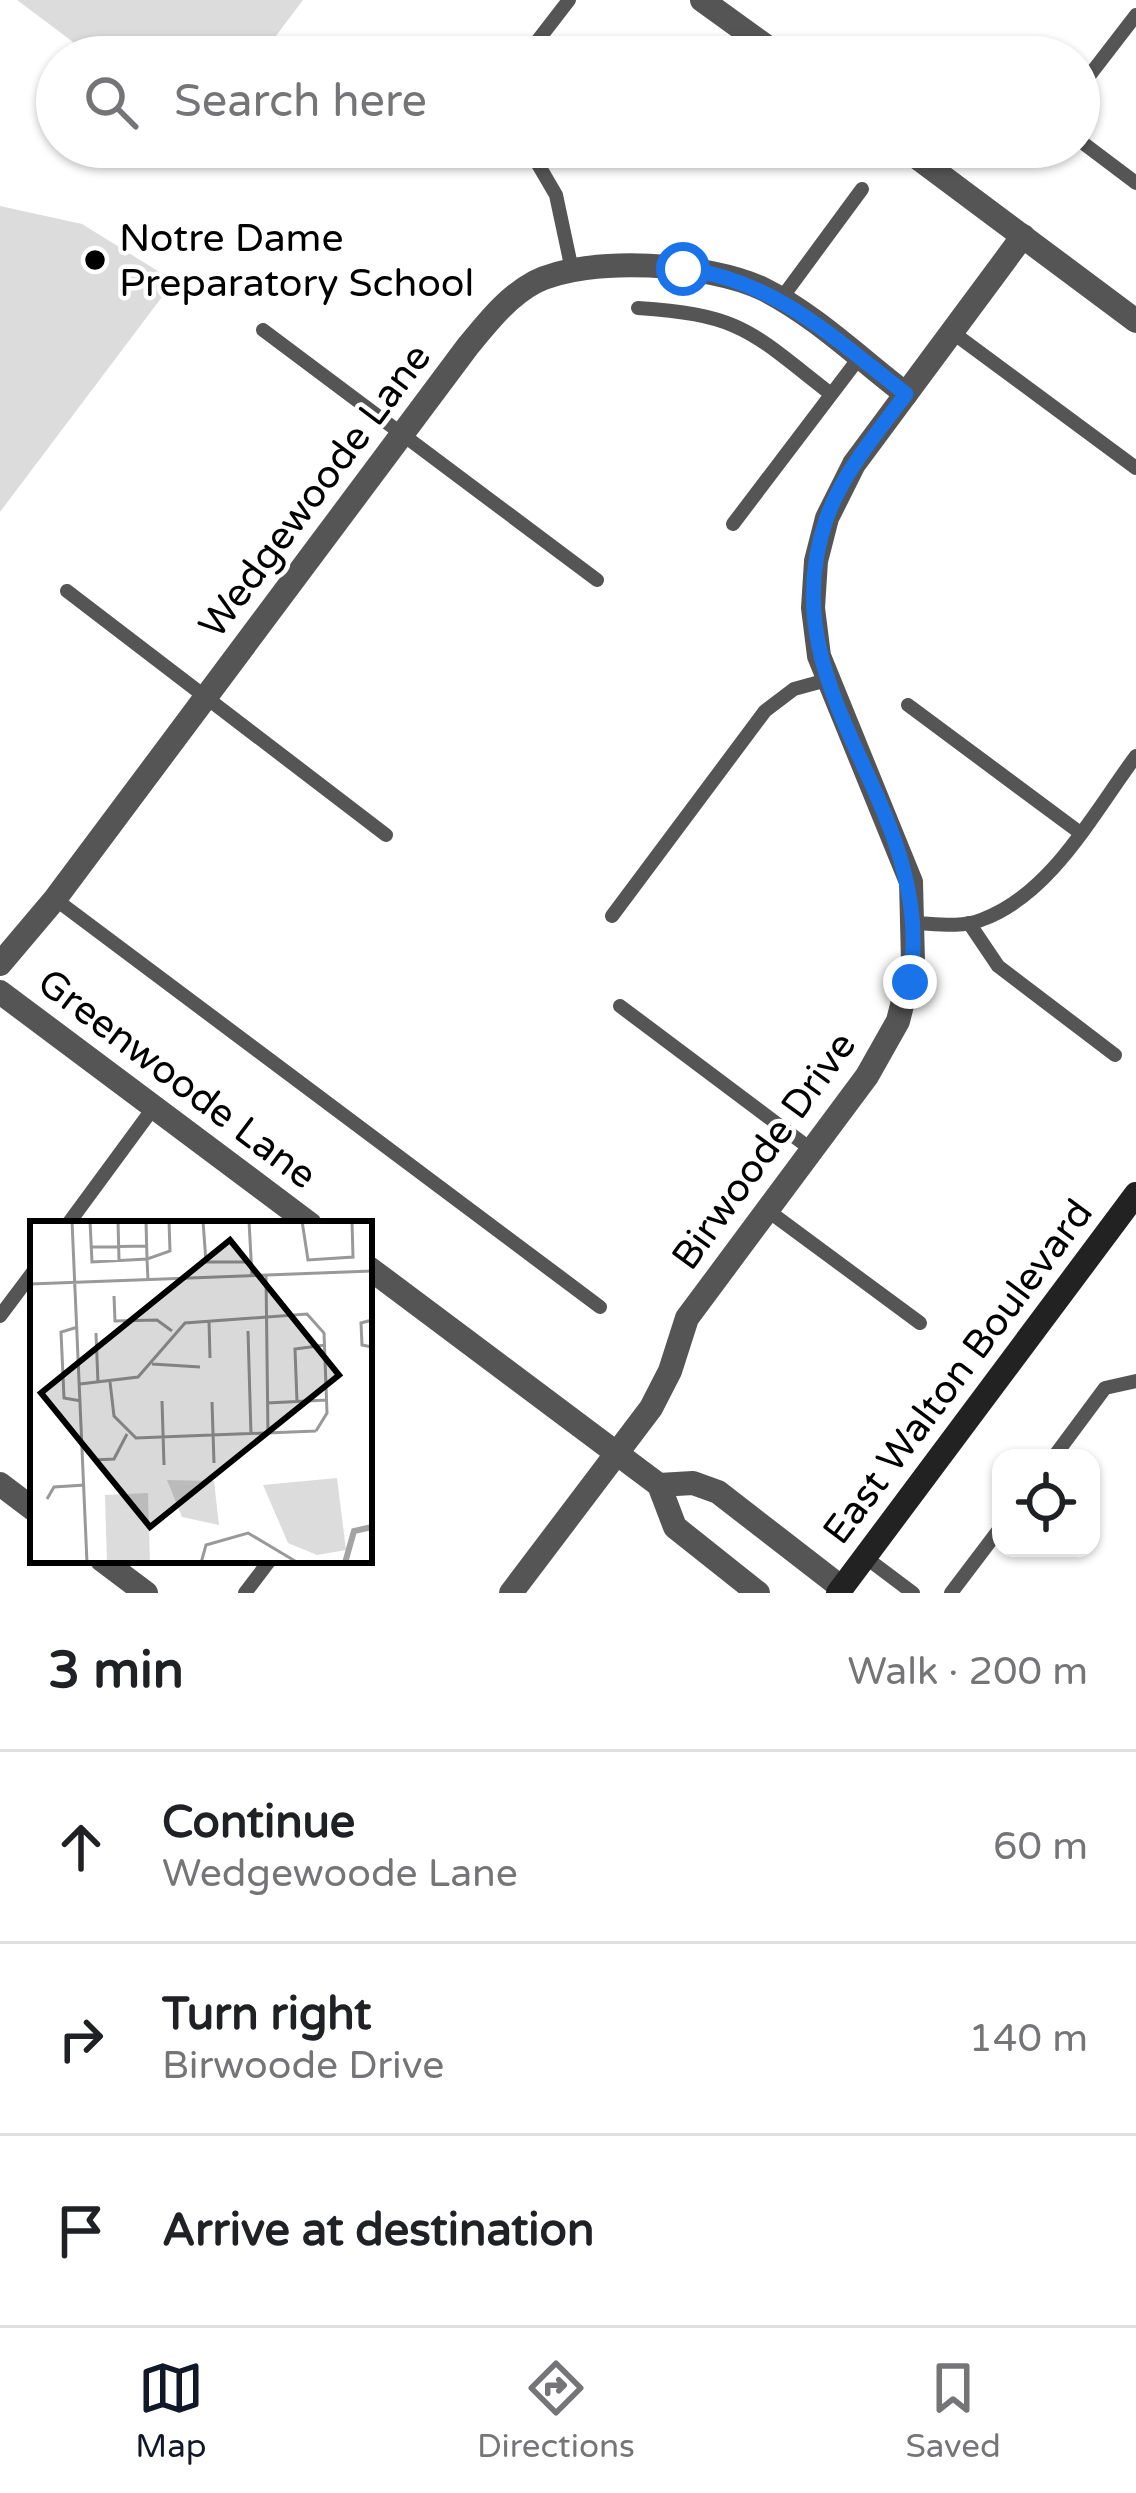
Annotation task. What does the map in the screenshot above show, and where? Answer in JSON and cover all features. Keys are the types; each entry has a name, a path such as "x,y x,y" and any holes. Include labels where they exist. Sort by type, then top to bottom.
{"main road":[{"name":"East Walton Boulevard","path":"840,1590 1136,1194"}],"street":[{"path":"702,0 752,36"},
{"path":"931,168 1136,321"},
{"name":"Birwoode Drive","path":"511,1593 661,1389 687,1318 890,1040 910,982 916,923 905,862 826,680 813,608 827,518 854,464 1023,236"},
{"name":"Wedgewoode Lane","path":"0,964 56,899 501,308 538,280 572,270 700,271 752,284 781,299 906,394"},
{"name":"Greenwoode Lane","path":"0,992 306,1221"},
{"path":"372,1270 659,1485 675,1527 758,1593"},
{"path":"0,1484 30,1507"},
{"path":"659,1485 693,1484 718,1492 840,1590"},
{"path":"106,1563 146,1593"}],"lane":[{"path":"542,36 569,0"},
{"path":"1100,62 1136,15"},
{"path":"1100,156 1136,183"},
{"path":"540,168 556,195 572,270"},
{"path":"781,299 862,189"},
{"path":"638,308 704,312 735,322 831,394"},
{"path":"263,330 597,580"},
{"path":"952,332 1136,468"},
{"path":"733,524 859,358"},
{"path":"68,591 386,835"},
{"path":"612,916 765,710 794,689 826,680"},
{"path":"908,705 1079,832"},
{"path":"916,923 969,923 1027,892 1136,756"},
{"path":"56,899 600,1307"},
{"path":"969,923 998,966 1115,1055"},
{"path":"620,1006 812,1150"},
{"path":"70,1221 154,1107"},
{"path":"767,1210 920,1323"},
{"path":"0,1316 30,1275"},
{"path":"1060,1449 1105,1388 1136,1381"},
{"path":"951,1593 992,1539"},
{"path":"865,1557 913,1593"},
{"path":"245,1593 268,1563"}],"shaded area":[{"path":"17,0 303,0 276,36 65,36"},
{"path":"0,206 82,224 174,281 0,512"}],"place":[{"name":"Notre Dame Preparatory School","path":"95,260"}],"route":[{"path":"683,269 717,273 781,299 906,394 854,464 835,499 816,560 813,608 826,680 905,862 916,923 910,982"}]}
